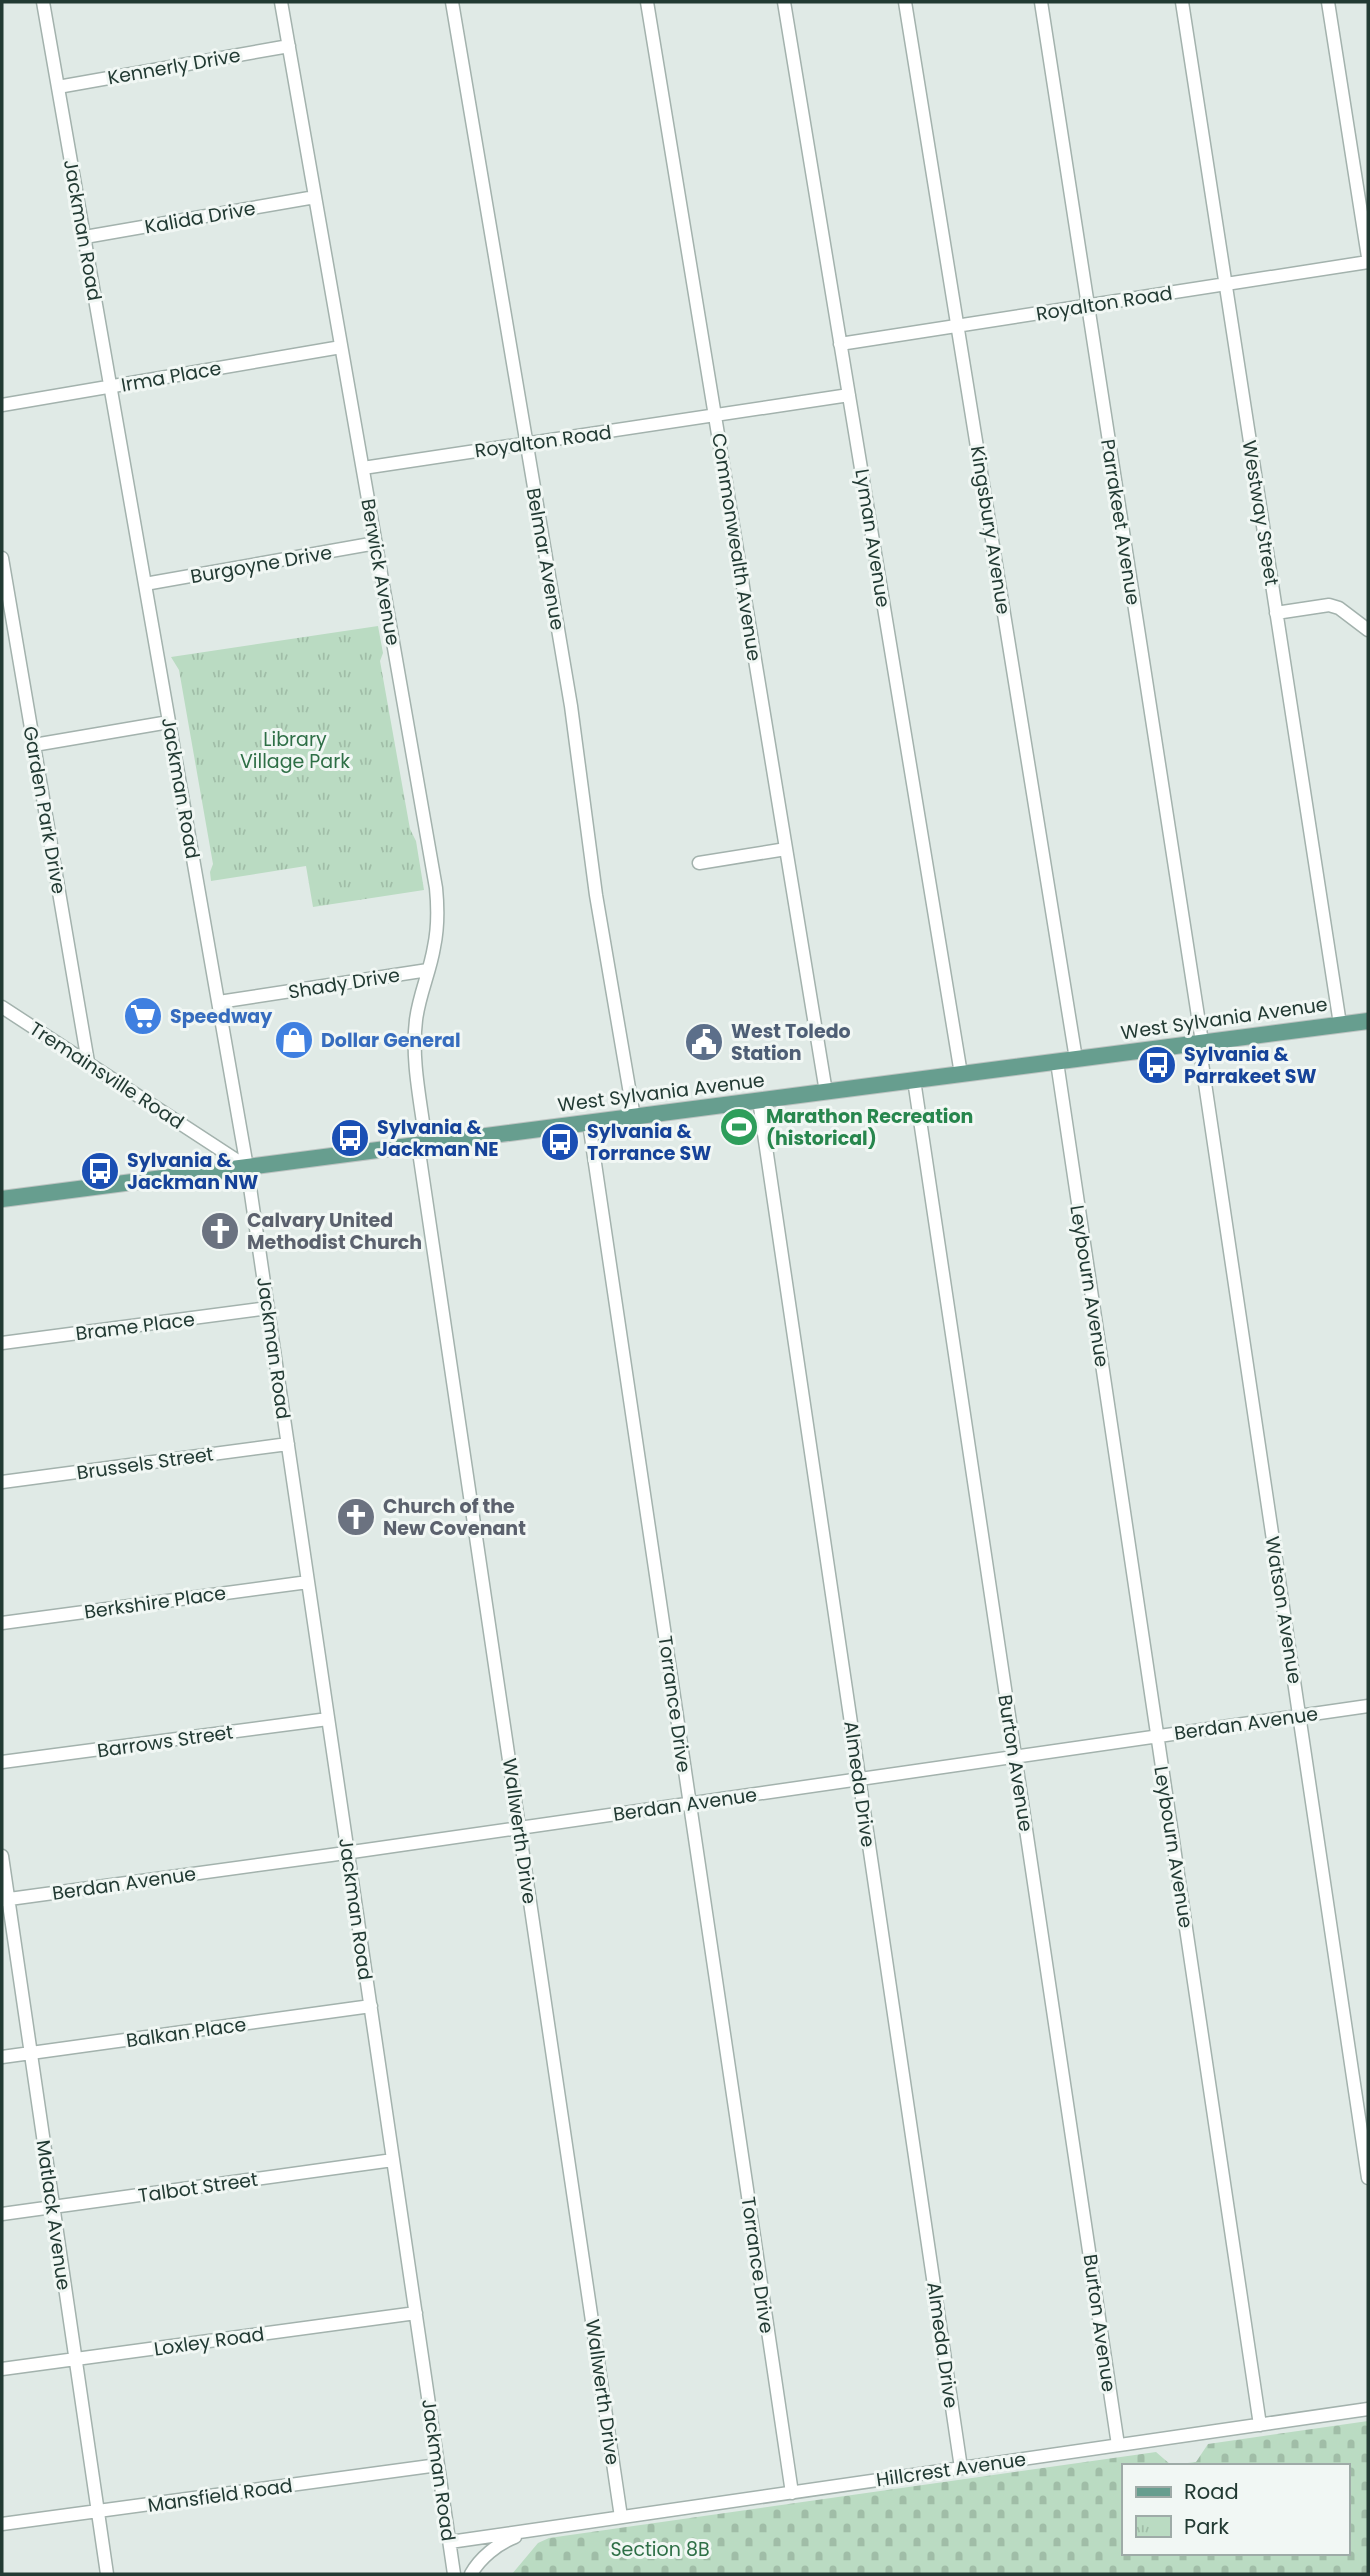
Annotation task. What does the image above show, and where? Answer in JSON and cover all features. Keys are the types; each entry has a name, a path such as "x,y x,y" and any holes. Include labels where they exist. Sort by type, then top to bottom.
{"main road":[{"name":"West Sylvania Avenue","path":"2,1199 1340,1024 1368,1024"}],"street":[{"name":"Jackman Road","path":"43,2 247,1167 454,2574"},
{"name":"Berwick Avenue","path":"281,2 436,888 437,928 416,1018 416,1066 422,1144"},
{"name":"Belmar Avenue","path":"452,2 571,706 596,895 634,1117"},
{"name":"Commonwealth Avenue","path":"647,2 826,1092"},
{"name":"Lyman Avenue","path":"784,2 961,1074"},
{"name":"Kingsbury Avenue","path":"905,2 1076,1059"},
{"name":"Parrakeet Avenue","path":"1041,2 1200,1042"},
{"name":"Westway Street","path":"1182,2 1340,1024"},
{"path":"1328,2 1368,257"},
{"name":"Kennerly Drive","path":"58,87 289,46"},
{"name":"Kalida Drive","path":"85,237 315,197"},
{"name":"Royalton Road","path":"840,344 1368,262"},
{"name":"Irma Place","path":"2,405 341,346"},
{"name":"Royalton Road","path":"363,468 849,395"},
{"name":"Burgoyne Drive","path":"145,584 376,543"},
{"name":"Garden Park Drive","path":"2,558 88,1062"},
{"path":"1276,613 1329,605 1339,608 1368,630"},
{"path":"34,745 169,722"},
{"path":"699,863 786,849"},
{"name":"Shady Drive","path":"219,1002 428,970"},
{"name":"Tremainsville Road","path":"2,1007 247,1167"},
{"name":"Watson Avenue","path":"1200,1042 1368,2178"},
{"name":"Leybourn Avenue","path":"1056,1062 1260,2425"},
{"name":"Burton Avenue","path":"914,1080 1118,2445"},
{"name":"Almeda Drive","path":"759,1100 961,2468"},
{"name":"Torrance Drive","path":"589,1123 792,2493"},
{"name":"Wallwerth Drive","path":"422,1144 519,1828 621,2517"},
{"name":"Brame Place","path":"2,1343 268,1308"},
{"name":"Brussels Street","path":"2,1482 288,1444"},
{"name":"Berkshire Place","path":"2,1623 308,1582"},
{"name":"Berdan Avenue","path":"5,1900 1368,1706"},
{"name":"Barrows Street","path":"2,1762 328,1719"},
{"name":"Matlack Avenue","path":"2,1856 5,1900 107,2574"},
{"name":"Balkan Place","path":"2,2057 371,2006"},
{"name":"Talbot Street","path":"2,2214 393,2160"},
{"name":"Loxley Road","path":"2,2369 416,2312"},
{"name":"Hillcrest Avenue","path":"450,2542 1368,2409"},
{"name":"Mansfield Road","path":"2,2525 438,2465"},
{"name":"Hillcrest Avenue","path":"471,2574 496,2547 510,2538 534,2530"}],"green space":[{"name":"Library Village Park","path":"378,626 383,653 380,661 410,829 416,841 424,890 313,907 306,866 211,881 213,864 179,670 171,657"},
{"name":"Section 8B","path":"1368,2421 1368,2574 512,2574 538,2543 549,2538 1156,2452 1170,2464 1122,2464 1122,2555 1349,2555 1349,2464 1179,2464 1196,2462 1208,2444"}],"place":[{"name":"Speedway","path":"143,1016"},
{"name":"Dollar General","path":"294,1040"},
{"name":"West Toledo Station","path":"704,1042"},
{"name":"Sylvania & Parrakeet SW","path":"1157,1065"},
{"name":"Marathon Recreation (historical)","path":"739,1127"},
{"name":"Sylvania & Jackman NE","path":"350,1138"},
{"name":"Sylvania & Torrance SW","path":"560,1142"},
{"name":"Sylvania & Jackman NW","path":"100,1171"},
{"name":"Calvary United Methodist Church","path":"220,1231"},
{"name":"Church of the New Covenant","path":"356,1517"}]}
